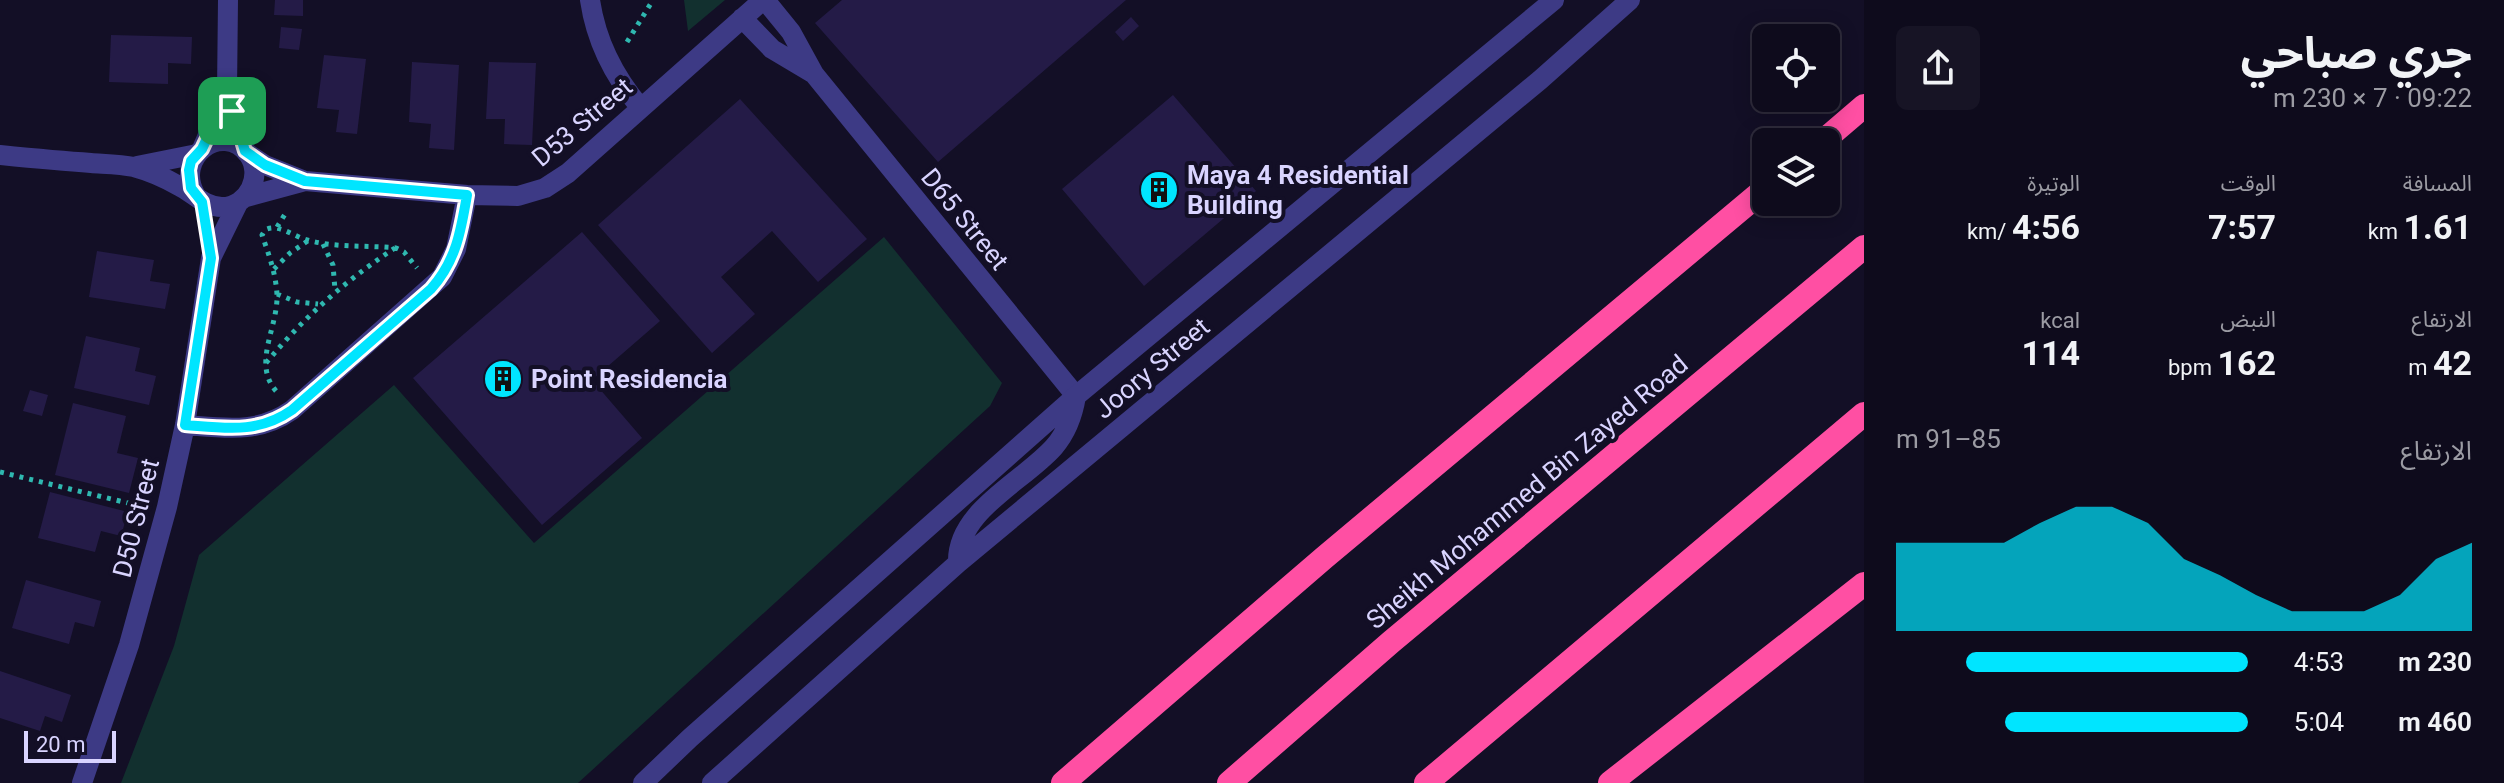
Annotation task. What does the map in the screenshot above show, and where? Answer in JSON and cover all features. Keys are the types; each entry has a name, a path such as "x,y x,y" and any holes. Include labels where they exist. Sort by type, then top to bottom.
{"highway":[{"path":"1838,128 1864,106"},
{"path":"1063,783 1325,557 1752,200"},
{"name":"Sheikh Mohammed Bin Zayed Road","path":"1229,783 1391,642 1864,247"},
{"path":"1426,783 1864,414"},
{"path":"1767,661 1864,567"},
{"path":"1610,783 1864,584"}],"street":[{"path":"0,155 133,167 155,174 220,207 242,200 254,180 255,170 246,152 227,91 228,0"},
{"path":"590,0 600,42 610,65 640,107"},
{"name":"D53 Street","path":"246,152 275,170 305,181 467,195 518,196 545,188 568,173 764,0"},
{"name":"D65 Street","path":"764,0 791,32 814,74 1076,396"},
{"name":"Joory Street","path":"643,783 1076,396 1554,0"},
{"name":"Joory Street","path":"712,783 958,563 1540,80 1630,0"},
{"name":"D65 Street","path":"742,18 772,49 814,74"},
{"path":"199,199 189,179 191,161 199,151 227,91"},
{"path":"133,167 199,151 219,142 229,142 246,152"},
{"name":"D53 Street","path":"242,200 305,181"},
{"path":"185,425 250,429 272,422 292,410 442,277 456,249 467,195"},
{"name":"D50 Street","path":"199,199 211,258"},
{"name":"D50 Street","path":"82,783 129,645 167,507 185,425 211,258 242,200"},
{"path":"958,563 957,550 966,527 1054,448 1069,424 1076,396"}],"path":[{"path":"610,65 653,0"},
{"path":"292,410 272,387 264,365 277,314 274,270 262,235 265,230 277,227 322,244 396,248 411,260 431,289"},
{"path":"274,270 290,253 309,240"},
{"path":"322,244 333,265 335,290"},
{"path":"264,365 335,290 396,248"},
{"path":"277,294 297,302 320,304"},
{"path":"0,472 136,505 137,499 167,507"}],"green space":[{"path":"684,0 725,0 688,31"},
{"path":"884,237 1002,383 990,406 578,783 121,783 174,646 199,555 394,385 534,543"}],"building":[{"path":"275,0 303,0 303,16 274,15"},
{"path":"842,0 1126,0 938,162 815,23"},
{"path":"1131,17 1139,26 1123,41 1115,32"},
{"path":"281,27 302,29 299,50 279,48"},
{"path":"111,35 192,37 191,64 168,63 168,84 109,82"},
{"path":"324,55 366,59 357,134 336,132 339,110 317,108"},
{"path":"412,62 459,65 454,150 429,148 431,124 409,122"},
{"path":"489,62 536,63 532,145 504,144 505,119 486,119"},
{"name":"Maya 4 Residential Building","path":"1173,95 1256,191 1144,286 1062,189"},
{"path":"740,99 867,239 818,282 772,231 721,277 755,314 712,353 598,225"},
{"name":"Point Residencia","path":"582,232 660,321 592,380 642,438 542,525 413,378"},
{"path":"97,251 154,260 150,281 170,284 165,309 89,297"},
{"path":"86,336 140,348 135,371 156,376 149,405 74,388"},
{"path":"30,390 48,395 42,416 23,411"},
{"path":"73,403 126,416 117,453 138,458 129,493 55,475"},
{"path":"50,492 128,512 121,536 101,531 95,552 38,538"},
{"path":"26,580 101,601 94,627 75,622 69,644 12,628"},
{"path":"0,671 71,695 62,722 45,716 40,731 0,718"}],"place":[{"name":"Maya 4 Residential Building","path":"1159,190"},
{"name":"Point Residencia","path":"503,379"}],"route":[{"path":"227,91 232,111 245,151 284,174 305,181 467,195 456,249 442,277 431,289 283,417 250,429 185,425 211,258 207,220 202,202 191,188 189,170 191,161 202,149 227,91"}]}
